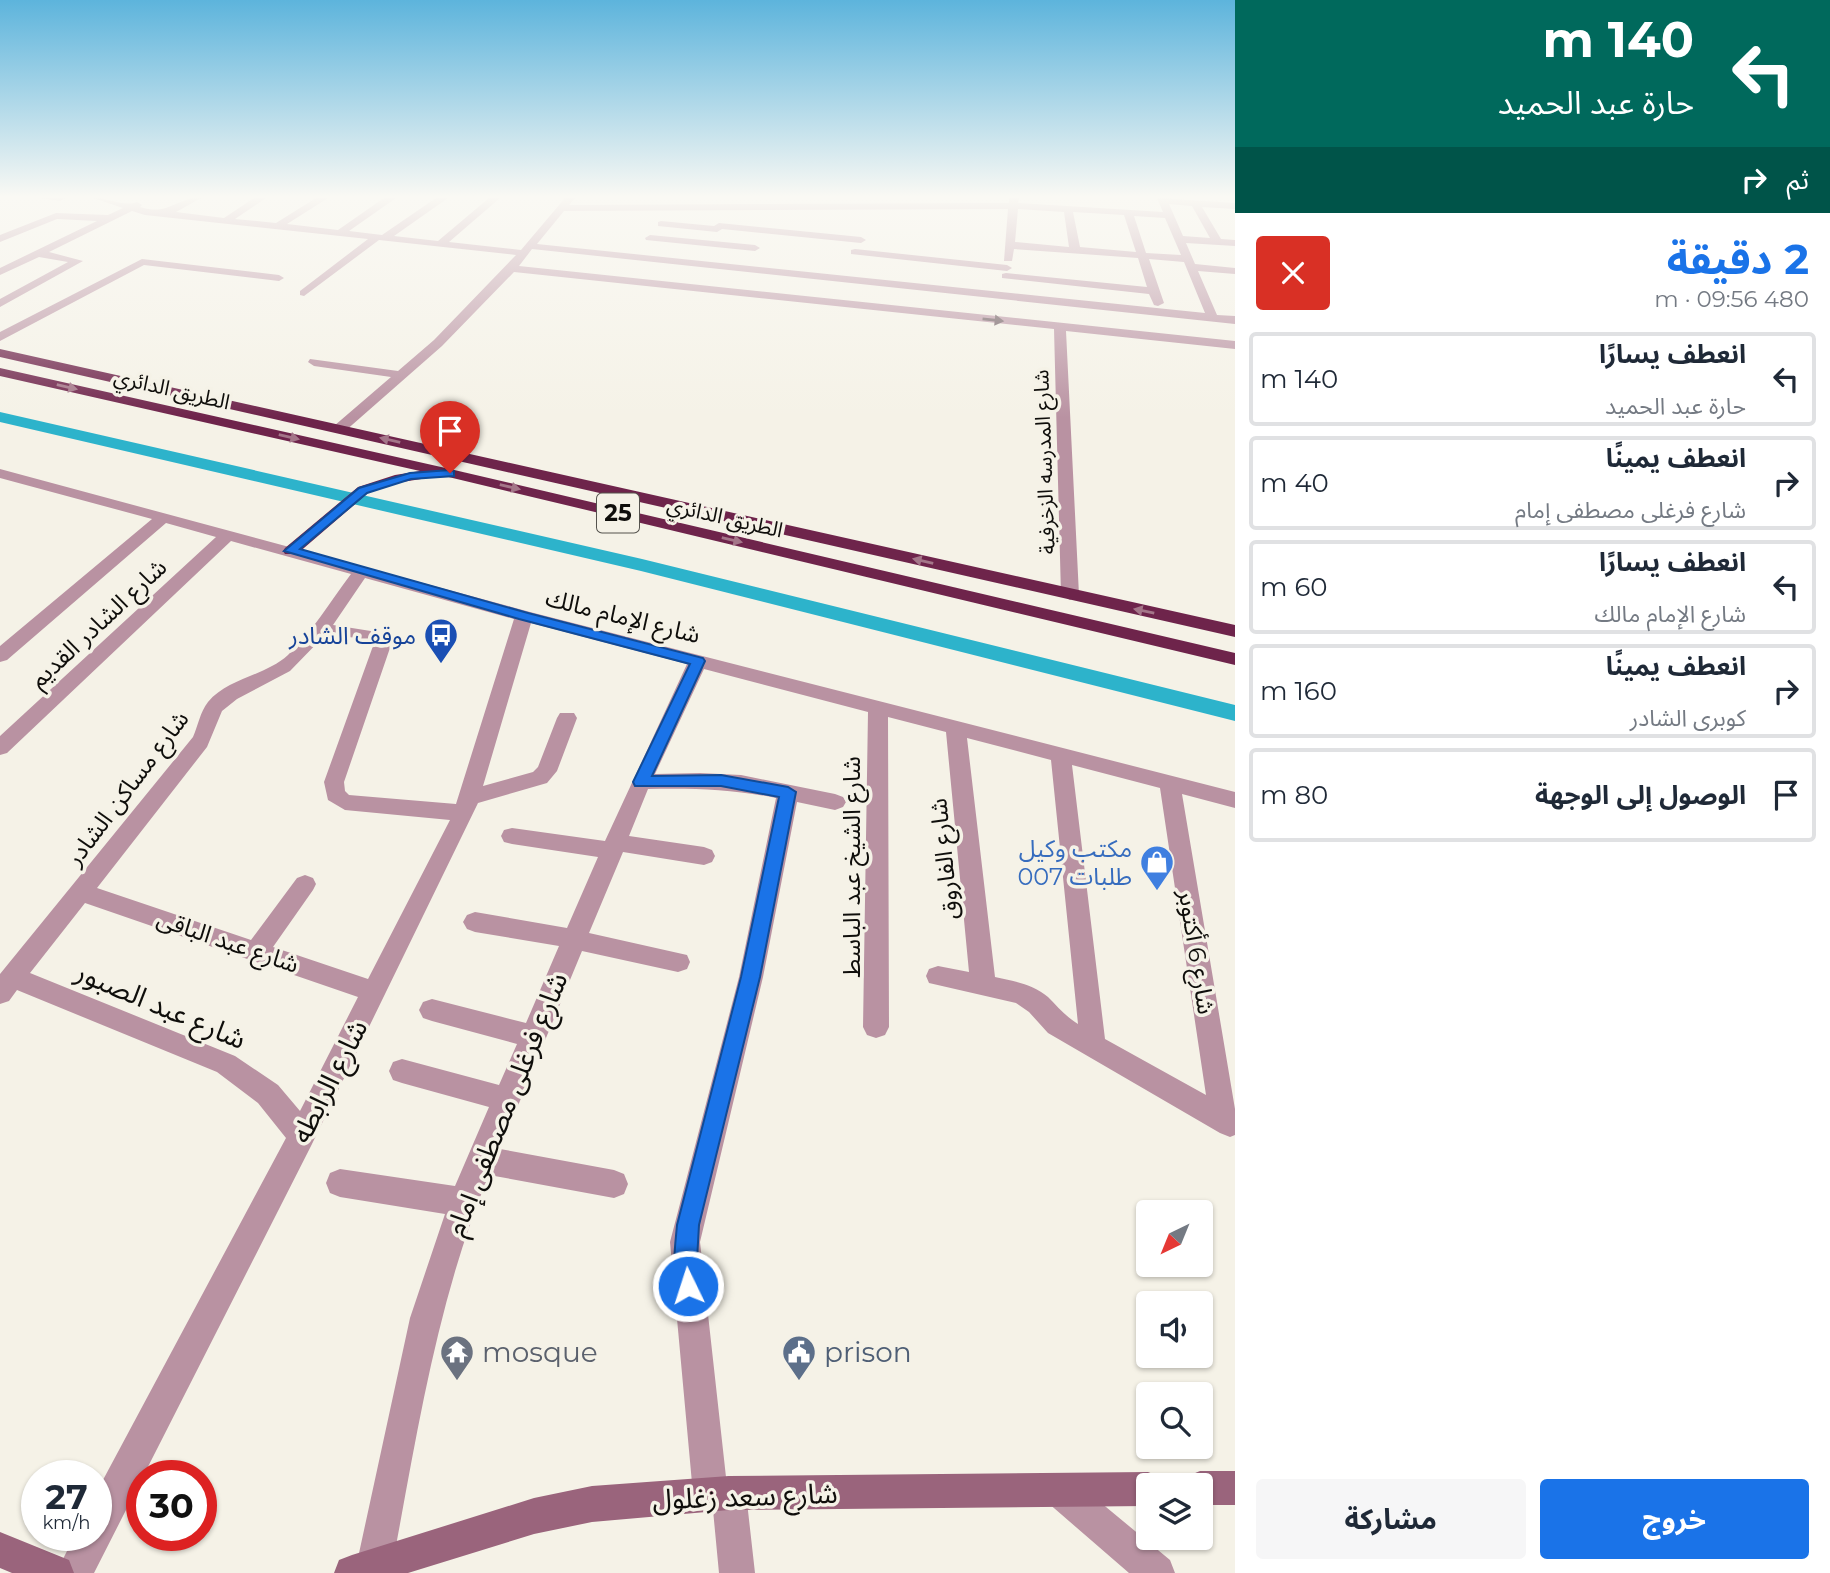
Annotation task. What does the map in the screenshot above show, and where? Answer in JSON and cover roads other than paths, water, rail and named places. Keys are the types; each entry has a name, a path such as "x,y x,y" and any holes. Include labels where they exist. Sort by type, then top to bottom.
{"highway":[{"name":"الطريق الدائري","path":"0,353 1235,631"},
{"name":"الطريق الدائري","path":"0,372 450,473 1235,659"},
{"path":"352,451 363,478"},
{"path":"291,551 321,525 363,478 450,473"},
{"path":"1175,618 1190,628 1192,634 1191,640 1178,645"}],"street":[{"path":"0,304 59,271"},
{"path":"0,337 124,271"},
{"path":"223,271 279,278"},
{"path":"304,293 333,271"},
{"path":"339,429 438,343 508,271"},
{"path":"543,271 1235,345"},
{"path":"879,271 954,290 1235,320"},
{"path":"995,271 1011,271"},
{"path":"1076,271 1090,285 1093,305"},
{"path":"1090,285 1101,271"},
{"path":"1109,271 1154,291"},
{"path":"1148,271 1161,312"},
{"path":"1193,271 1212,317"},
{"path":"1005,296 1007,272"},
{"path":"949,315 954,290"},
{"path":"1129,309 1131,334"},
{"name":"شارع المدرسه الزخرفية","path":"1060,327 1070,595"},
{"path":"314,362 401,375"},
{"name":"شارع الإمام مالك","path":"0,473 524,616 1235,800"},
{"path":"0,656 164,517"},
{"name":"شارع الشادر القديم","path":"0,748 229,534"},
{"name":"شارع مساكن الشادر","path":"6,985 201,742 216,705 233,693 264,681 296,657 362,571"},
{"name":"شارع الرابطه","path":"112,1499 301,1138 467,805 524,616"},
{"path":"318,629 368,635 378,639 382,645 334,782 333,792 345,802 467,805 540,779 547,771 567,718"},
{"name":"شارع فرغلى مصطفى إمام","path":"363,1570 426,1318 463,1202 613,846 698,661"},
{"name":"شارع الشيخ عبد الباسط","path":"876,1027 878,708"},
{"name":"شارع الفاروق","path":"956,728 983,985"},
{"path":"1061,755 1093,1046"},
{"path":"641,782 721,781 835,802"},
{"name":"شارع 6 أكتوبر","path":"1170,783 1229,1123"},
{"path":"737,1573 719,1493 685,1242 751,977 788,792"},
{"path":"512,836 704,856"},
{"path":"257,951 305,884"},
{"name":"شارع عبد الباقى","path":"81,892 374,992"},
{"path":"475,922 573,939 678,962"},
{"path":"938,976 1013,991 1030,999 1057,1025 1229,1123"},
{"name":"شارع عبد الصبور","path":"6,985 226,1064 268,1094 286,1114 301,1138"},
{"path":"432,1010 532,1036"},
{"path":"402,1071 505,1099"},
{"path":"479,1159 614,1184"},
{"path":"340,1182 463,1202"},
{"path":"1213,1488 1235,1488"},
{"name":"شارع سعد زغلول","path":"363,1570 534,1516 592,1504 719,1493 1136,1489"},
{"path":"1059,1490 1157,1573"},
{"path":"0,1550 56,1572 78,1551"}],"waterway":[{"path":"0,417 642,565 1235,713"}],"place":[{"name":"موقف الشادر","path":"441,665"},
{"name":"مكتب وكيل طلبات 007","path":"1157,892"},
{"name":"mosque","path":"457,1382"},
{"name":"prison","path":"799,1382"}]}
